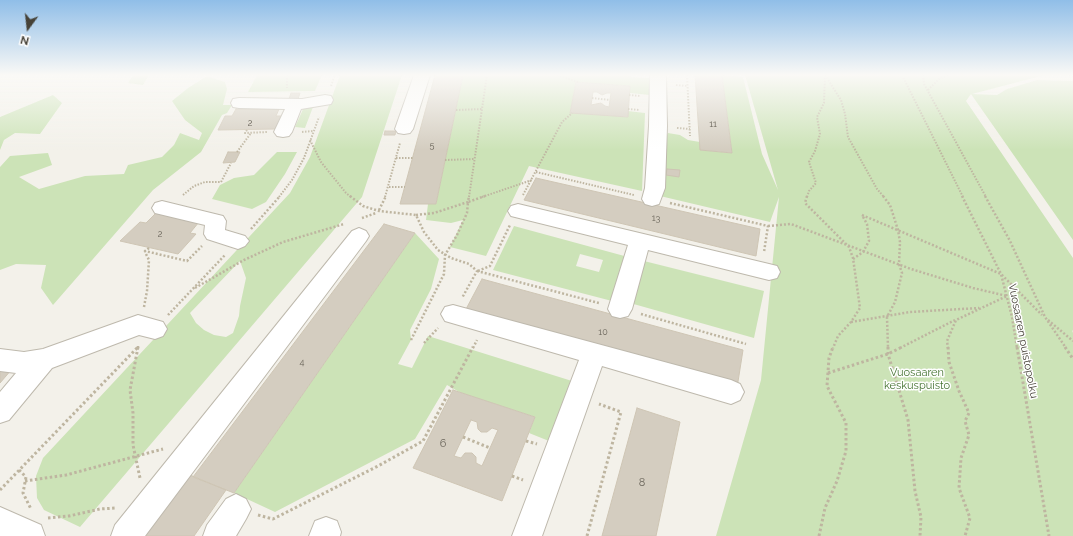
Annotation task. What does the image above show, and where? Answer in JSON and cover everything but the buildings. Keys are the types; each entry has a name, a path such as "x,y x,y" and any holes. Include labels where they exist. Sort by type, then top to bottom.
{"lane":[{"path":"239,104 295,104 325,100"},
{"path":"404,129 414,100"},
{"path":"656,202 655,188 658,100"},
{"path":"283,132 295,104"},
{"path":"165,209 216,221 214,234 238,241"},
{"path":"518,211 645,238 769,272"},
{"path":"126,536 355,226"},
{"path":"620,309 645,238"},
{"path":"453,314 731,392"},
{"path":"0,360 24,363 43,360 144,333"},
{"path":"527,536 557,451 594,354"},
{"path":"0,411 43,360"},
{"path":"218,536 236,509"}],"path":[{"path":"410,340 444,274 445,255 457,235 466,213 483,100"},
{"path":"688,100 690,136"},
{"path":"819,536 824,508 837,481 846,451 846,423 827,386 829,358 838,336 851,322 860,308 853,259 849,247 805,203 809,191 816,183 809,162 820,134 818,117 824,100"},
{"path":"841,100 848,137 877,189 890,205 898,230 900,242 898,264 902,273 896,302 887,317 888,354 908,420 915,491 921,517 920,536"},
{"name":"Vuosaaren puistopolku","path":"914,100 1001,274 1007,296 1049,536"},
{"path":"933,100 1010,241 1044,317 1073,359"},
{"path":"456,110 482,109"},
{"path":"424,344 428,336 453,314 477,271 490,266 518,211 521,200 562,122 572,113"},
{"path":"193,289 244,260 283,242 355,226 378,212 384,202 404,129"},
{"path":"272,206 295,175 313,131"},
{"path":"237,152 243,142 252,133"},
{"path":"310,140 321,162 346,193 363,206 378,212 416,215 434,213 532,180"},
{"path":"396,158 413,158"},
{"path":"445,160 475,159"},
{"path":"165,209 194,186 205,182 221,182 231,163"},
{"path":"388,186 405,187"},
{"path":"355,226 378,212"},
{"path":"416,215 424,232 438,250 445,255 469,264 477,271"},
{"path":"853,259 863,252 869,241 870,234 862,215 1001,274 1044,317 1073,341"},
{"path":"768,226 791,224 849,247 898,264 973,288 1007,296"},
{"path":"145,251 187,261 214,234"},
{"path":"145,251 149,248"},
{"path":"19,470 26,477 20,528 47,518 69,516 100,509 149,506 132,445 133,413 130,390 144,333 149,260 145,251"},
{"path":"828,373 888,354 1007,296"},
{"path":"851,322 910,312 981,308"},
{"path":"956,320 947,341 949,362 959,391 969,413 966,421 969,435 961,458 959,488 970,518 965,536"},
{"path":"236,509 273,519 378,466 423,441 433,427 485,323"},
{"path":"578,397 621,412 587,536"},
{"path":"463,437 490,448"},
{"path":"25,481 66,475 164,448"}],"green space":[{"path":"41,100 59,100 62,103 40,134 15,133 4,140 0,150 0,117"},
{"path":"224,100 223,105 232,105 227,113 222,115 201,152 153,190 53,305 41,288 46,265 16,264 0,270 0,167 10,156 48,153 52,165 19,177 39,189 85,176 124,174 128,165 162,157 174,145 180,133 199,140 202,133 185,120 172,101"},
{"path":"331,100 394,100 362,197 80,527 44,510 37,498 36,476 43,458 290,193 310,157","holes":["240,261 246,278 239,316 233,333 226,337 214,335 204,330 196,323 190,313"]},
{"path":"458,100 572,100 570,112 628,117 628,111 645,113 642,191 529,166 486,256 450,247 463,220 451,223 426,220 428,204 436,204"},
{"name":"Vuosaaren keskuspuisto","path":"725,100 749,100 762,154 778,190 752,100 967,100 1073,258 1073,536 716,536 761,380 779,197 770,222 660,196 665,139 668,133 680,135 688,140 700,142 701,150 732,153"},
{"name":"Vuosaaren keskuspuisto","path":"975,100 1073,100 1073,240"},
{"path":"304,107 313,107 305,128 295,127"},
{"path":"277,152 297,152 285,174 266,202 252,209 212,199 220,185 234,178 254,175"},
{"path":"514,226 628,257 612,301 493,270","holes":["580,254 603,260 599,272 576,266"]},
{"path":"415,233 439,259 431,289 410,330 411,340 398,364 412,368 428,336 572,381 549,441 529,433 535,417 461,393 447,385 415,439 275,512 234,493"},
{"path":"644,261 764,291 754,338 630,303"}]}
